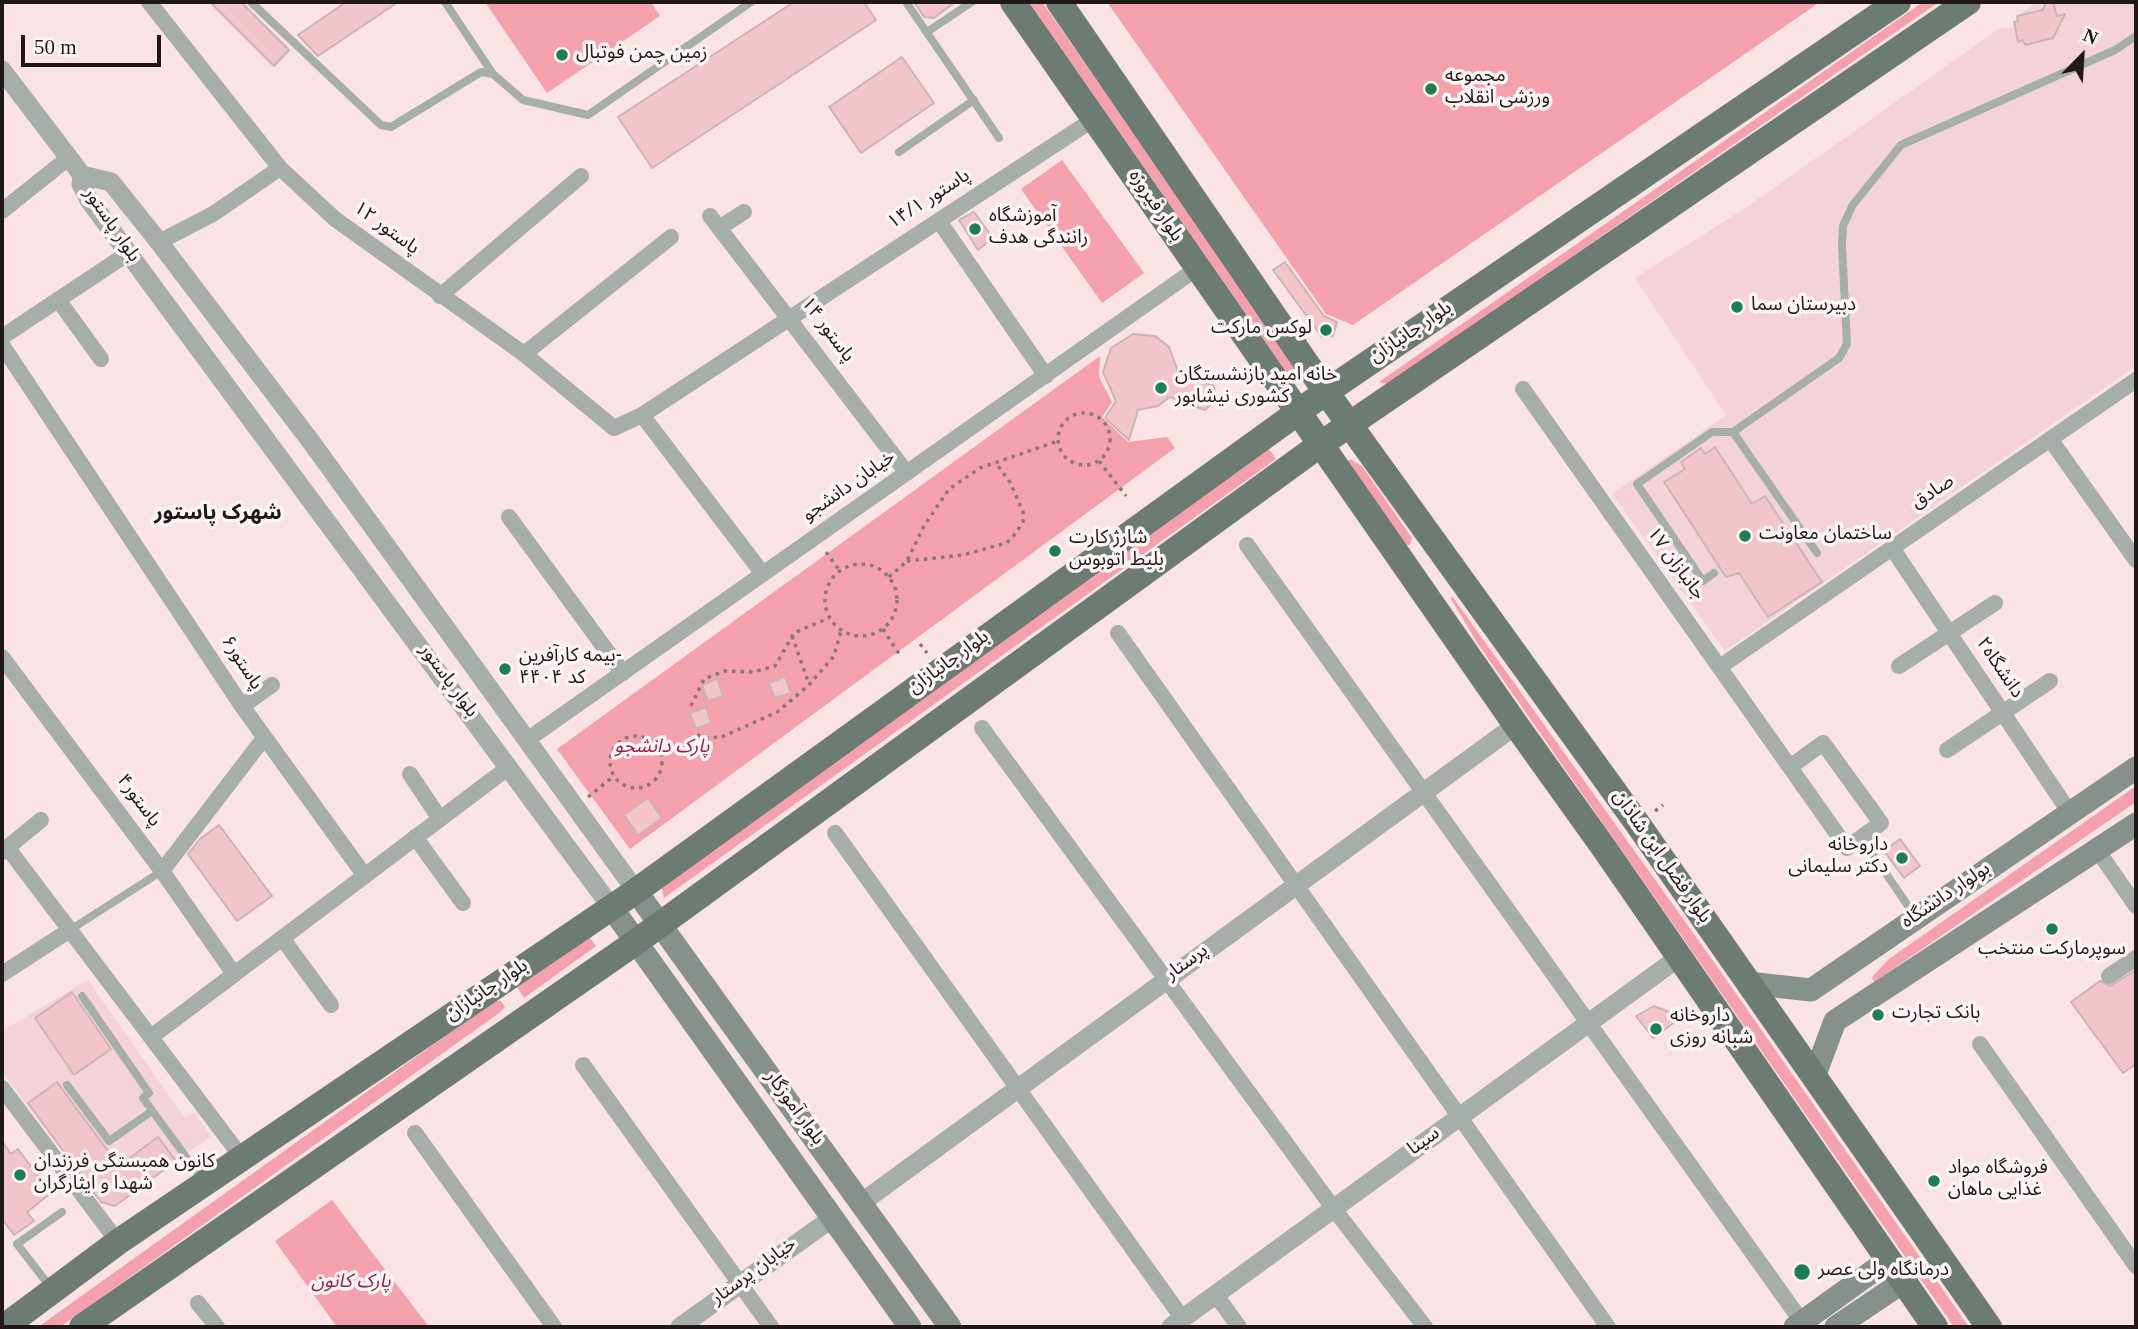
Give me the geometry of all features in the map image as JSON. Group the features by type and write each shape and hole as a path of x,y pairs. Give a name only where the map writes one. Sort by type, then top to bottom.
{"main road":[{"name":"بلوار فیروزه","path":"1013,2 1196,269 1299,411"},
{"name":"بلوار فیروزه","path":"1059,2 1326,392"},
{"name":"بلوار جانبازان","path":"4,1327 118,1242 612,908 1326,392 1898,2"},
{"name":"بلوار جانبازان","path":"82,1327 660,925 1321,444 1968,2"},
{"name":"بلوار فضل ابن شاذان","path":"1326,392 1432,535 1989,1327"},
{"name":"بلوار فضل ابن شاذان","path":"1299,411 1935,1327"},
{"path":"1402,557 1432,535"},
{"name":"بولوار دانشگاه","path":"1748,984 1811,990 2136,768"},
{"path":"1814,1077 1835,1021 2136,824"},
{"name":"بلوار آموزگار","path":"636,891 950,1327"},
{"name":"بلوار آموزگار","path":"612,908 910,1327"},
{"path":"494,988 506,989 516,998 519,1023"},
{"path":"1799,1325 1887,1261"},
{"path":"1821,1309 1835,1327 1903,1282"}],"street":[{"name":"۱۲ پاستور","path":"149,2 280,168 335,219 524,354 614,428 642,415"},
{"path":"2,70 67,159 82,175"},
{"name":"پاستور ۱۴/۱","path":"642,415 1094,120"},
{"path":"2,211 67,159"},
{"path":"159,242 213,214 280,168"},
{"name":"بلوار پاستور","path":"612,908 405,624 286,471 127,254 89,200 81,184 82,175 111,182 159,242 312,443 636,891"},
{"path":"440,296 581,176"},
{"name":"پاستور ۱۴","path":"744,212 714,222 907,473"},
{"path":"939,221 1046,376"},
{"path":"524,354 671,237"},
{"path":"2,337 127,254"},
{"name":"خیابان دانشجو","path":"527,740 1196,269"},
{"path":"59,301 101,359"},
{"name":"پاستور۶","path":"2,345 87,469 242,706 365,876"},
{"name":"صادق","path":"1720,666 2136,380"},
{"name":"جانبازان ۱۷","path":"1523,389 1847,848 1861,837"},
{"path":"642,415 763,574"},
{"path":"2050,439 2136,560"},
{"path":"509,517 623,673"},
{"path":"1247,545 1695,1173 1799,1325"},
{"name":"دانشگاه۲","path":"1892,548 2070,813"},
{"path":"1899,666 1995,603"},
{"path":"405,624 429,607"},
{"path":"1118,634 1608,1327"},
{"name":"پاستور۴","path":"4,663 162,870 234,974"},
{"path":"1947,750 2050,681"},
{"path":"242,706 272,685"},
{"name":"پرستار","path":"861,1203 1516,725"},
{"path":"982,728 1165,981 1425,1327"},
{"path":"162,870 264,737"},
{"path":"1790,767 1824,743 1881,823 1861,837"},
{"path":"151,1037 509,767"},
{"path":"410,774 440,819"},
{"path":"41,820 5,850 70,930 243,1159"},
{"path":"835,834 1101,1203 1177,1323"},
{"path":"415,837 463,904"},
{"path":"2098,851 2136,906"},
{"path":"2,974 70,930"},
{"path":"282,938 331,1005"},
{"name":"سینا","path":"1177,1323 1678,958"},
{"path":"2109,976 2136,958"},
{"path":"1980,1044 2136,1266"},
{"path":"583,1065 771,1327"},
{"path":"2,1088 118,1242"},
{"path":"415,1133 554,1327"},
{"name":"خیابان پرستار","path":"680,1327 831,1219"},
{"path":"1216,1295 1239,1327"},
{"path":"198,1303 217,1327"}],"lane":[{"path":"251,2 381,125 391,127 481,72 493,74"},
{"path":"445,2 493,74 523,100 588,115 751,2"},
{"path":"906,2 999,138"},
{"path":"927,32 972,2"},
{"path":"1714,573 1703,581 1637,484 1712,432 1733,432 1839,358 1847,344 1843,226 1852,206 1892,154 1901,145 2116,50 2136,36"},
{"path":"899,152 974,100"},
{"path":"1733,432 1818,553"},
{"path":"1861,837 1916,918"},
{"path":"70,930 162,870"},
{"path":"82,996 149,1093 143,1098 206,1184"},
{"path":"67,1085 109,1141 152,1111"},
{"path":"53,1291 18,1244 62,1212"}],"path":[{"path":"1082,413 1098,417 1109,430 1111,439 1106,455 1091,465 1074,464 1061,452 1058,441 1061,427 1073,416 1082,413"},
{"path":"889,577 908,561 938,501 960,481 995,462 1058,441"},
{"path":"1099,461 1126,496"},
{"path":"908,561 963,555 1006,543 1013,537 1023,522 1023,512 1010,482 995,462"},
{"path":"826,552 840,571"},
{"path":"856,564 868,564 889,577 898,598 897,610 883,629 862,637 841,631 830,618 824,598 827,586 840,571 856,564"},
{"path":"691,706 697,687 712,674 724,671 753,673 775,666 782,659 792,636 830,618"},
{"path":"883,629 901,657"},
{"path":"697,735 708,738 723,737 777,712 809,685 834,656 841,631"},
{"path":"792,636 809,685"},
{"path":"634,736 650,739 657,745 663,761 662,770 651,784 634,789 625,786 614,776 610,757 618,743 634,736"},
{"path":"583,800 614,776"}],"shaded area":[{"path":"2037,2 2136,2 2136,366 1725,651 1612,494 1726,415 1635,278 1750,205 2000,28 2015,28 2017,16"},
{"path":"88,980 184,1117 195,1113 211,1136 115,1206 100,1202 2,1072 2,1031"}],"green space":[{"name":"زمین چمن فوتبال","path":"485,2 651,2 660,16 547,93"},
{"path":"1029,2 1042,2 1098,82 1296,368 1288,374"},
{"name":"مجموعه ورزشی انقلاب","path":"1107,2 1820,2 1353,325 1326,314"},
{"path":"1923,2 1939,2 1388,384 1379,382"},
{"path":"1062,160 1144,273 1102,303 1021,189"},
{"name":"پارک دانشجو","path":"1100,356 1099,377 1112,402 1102,417 1128,442 1167,437 1175,448 630,849 557,749"},
{"path":"1269,449 1276,459 664,898 661,886"},
{"path":"1350,459 1362,466 1412,538 1410,545 1406,545 1347,462"},
{"path":"1452,596 1716,965 1969,1327 1954,1327 1478,644 1451,599"},
{"path":"2136,786 2136,802 1874,982 1872,977 1889,959"},
{"path":"588,935 596,946 524,998 516,985"},
{"path":"494,1001 501,1001 505,1007 499,1013 60,1327 38,1327"},
{"name":"پارک کانون","path":"332,1200 429,1327 337,1327 275,1241"}],"building":[{"path":"210,2 241,2 289,50 274,66"},
{"path":"346,2 398,2 318,56 298,35"},
{"path":"794,2 864,2 876,20 652,168 618,117"},
{"path":"914,2 955,2 934,18 924,17"},
{"path":"2046,2 2053,2 2057,16 2065,14 2053,38 2025,45 2023,40 2018,42 2014,22 2018,21 2017,16 2043,10"},
{"path":"902,57 934,103 861,153 829,107"},
{"name":"آموزشگاه رانندگی هدف","path":"974,212 993,238 978,250 959,220"},
{"path":"1285,262 1324,316 1337,322 1333,336 1322,337 1273,270"},
{"name":"خانه امید بازنشستگان کشوری نیشابور","path":"1133,334 1155,336 1169,347 1178,371 1214,386 1216,399 1205,410 1170,397 1158,406 1138,410 1129,440 1105,418 1116,401 1103,372 1111,348"},
{"name":"ساختمان معاونت","path":"1715,447 1752,504 1765,496 1822,582 1768,617 1739,573 1726,577 1664,482 1685,469 1681,462 1701,448 1705,454"},
{"path":"785,677 791,693 775,698 769,683"},
{"path":"717,679 723,696 708,701 702,685"},
{"path":"706,707 711,723 696,729 690,713"},
{"path":"648,798 662,818 638,835 624,815"},
{"path":"219,825 272,896 237,921 188,854 200,839"},
{"name":"داروخانه دکتر سلیمانی","path":"1900,839 1920,866 1904,878 1884,851"},
{"path":"2136,970 2136,1064 2123,1073 2071,1002 2100,981 2110,986"},
{"path":"72,992 111,1049 74,1075 35,1018"},
{"name":"داروخانه شبانه روزی","path":"1654,1006 1682,1017 1653,1038 1636,1016"},
{"path":"57,1082 119,1166 158,1137 176,1161 115,1206 101,1202 28,1103"},
{"name":"کانون همبستگی فرزندان شهدا و ایثارگران","path":"2,1141 11,1154 18,1149 51,1193 27,1212 34,1221 14,1235 2,1219"}],"place":[{"name":"زمین چمن فوتبال","path":"562,55"},
{"name":"مجموعه ورزشی انقلاب","path":"1431,89"},
{"name":"آموزشگاه رانندگی هدف","path":"975,229"},
{"name":"دبیرستان سما","path":"1737,307"},
{"name":"لوکس مارکت","path":"1326,330"},
{"name":"خانه امید بازنشستگان کشوری نیشابور","path":"1161,388"},
{"name":"ساختمان معاونت","path":"1745,536"},
{"name":"شارژ کارت بلیط اتوبوس","path":"1055,551"},
{"name":"بیمه کارآفرین- کد ۴۴۰۴","path":"505,669"},
{"name":"داروخانه دکتر سلیمانی","path":"1902,858"},
{"name":"سوپرمارکت منتخب","path":"2052,929"},
{"name":"بانک تجارت","path":"1878,1015"},
{"name":"داروخانه شبانه روزی","path":"1656,1029"},
{"name":"کانون همبستگی فرزندان شهدا و ایثارگران","path":"20,1175"},
{"name":"فروشگاه مواد غذایی ماهان","path":"1934,1181"},
{"name":"درمانگاه ولی عصر","path":"1802,1272"}],"district":[{"name":"شهرک پاستور","path":"218,516"}]}
